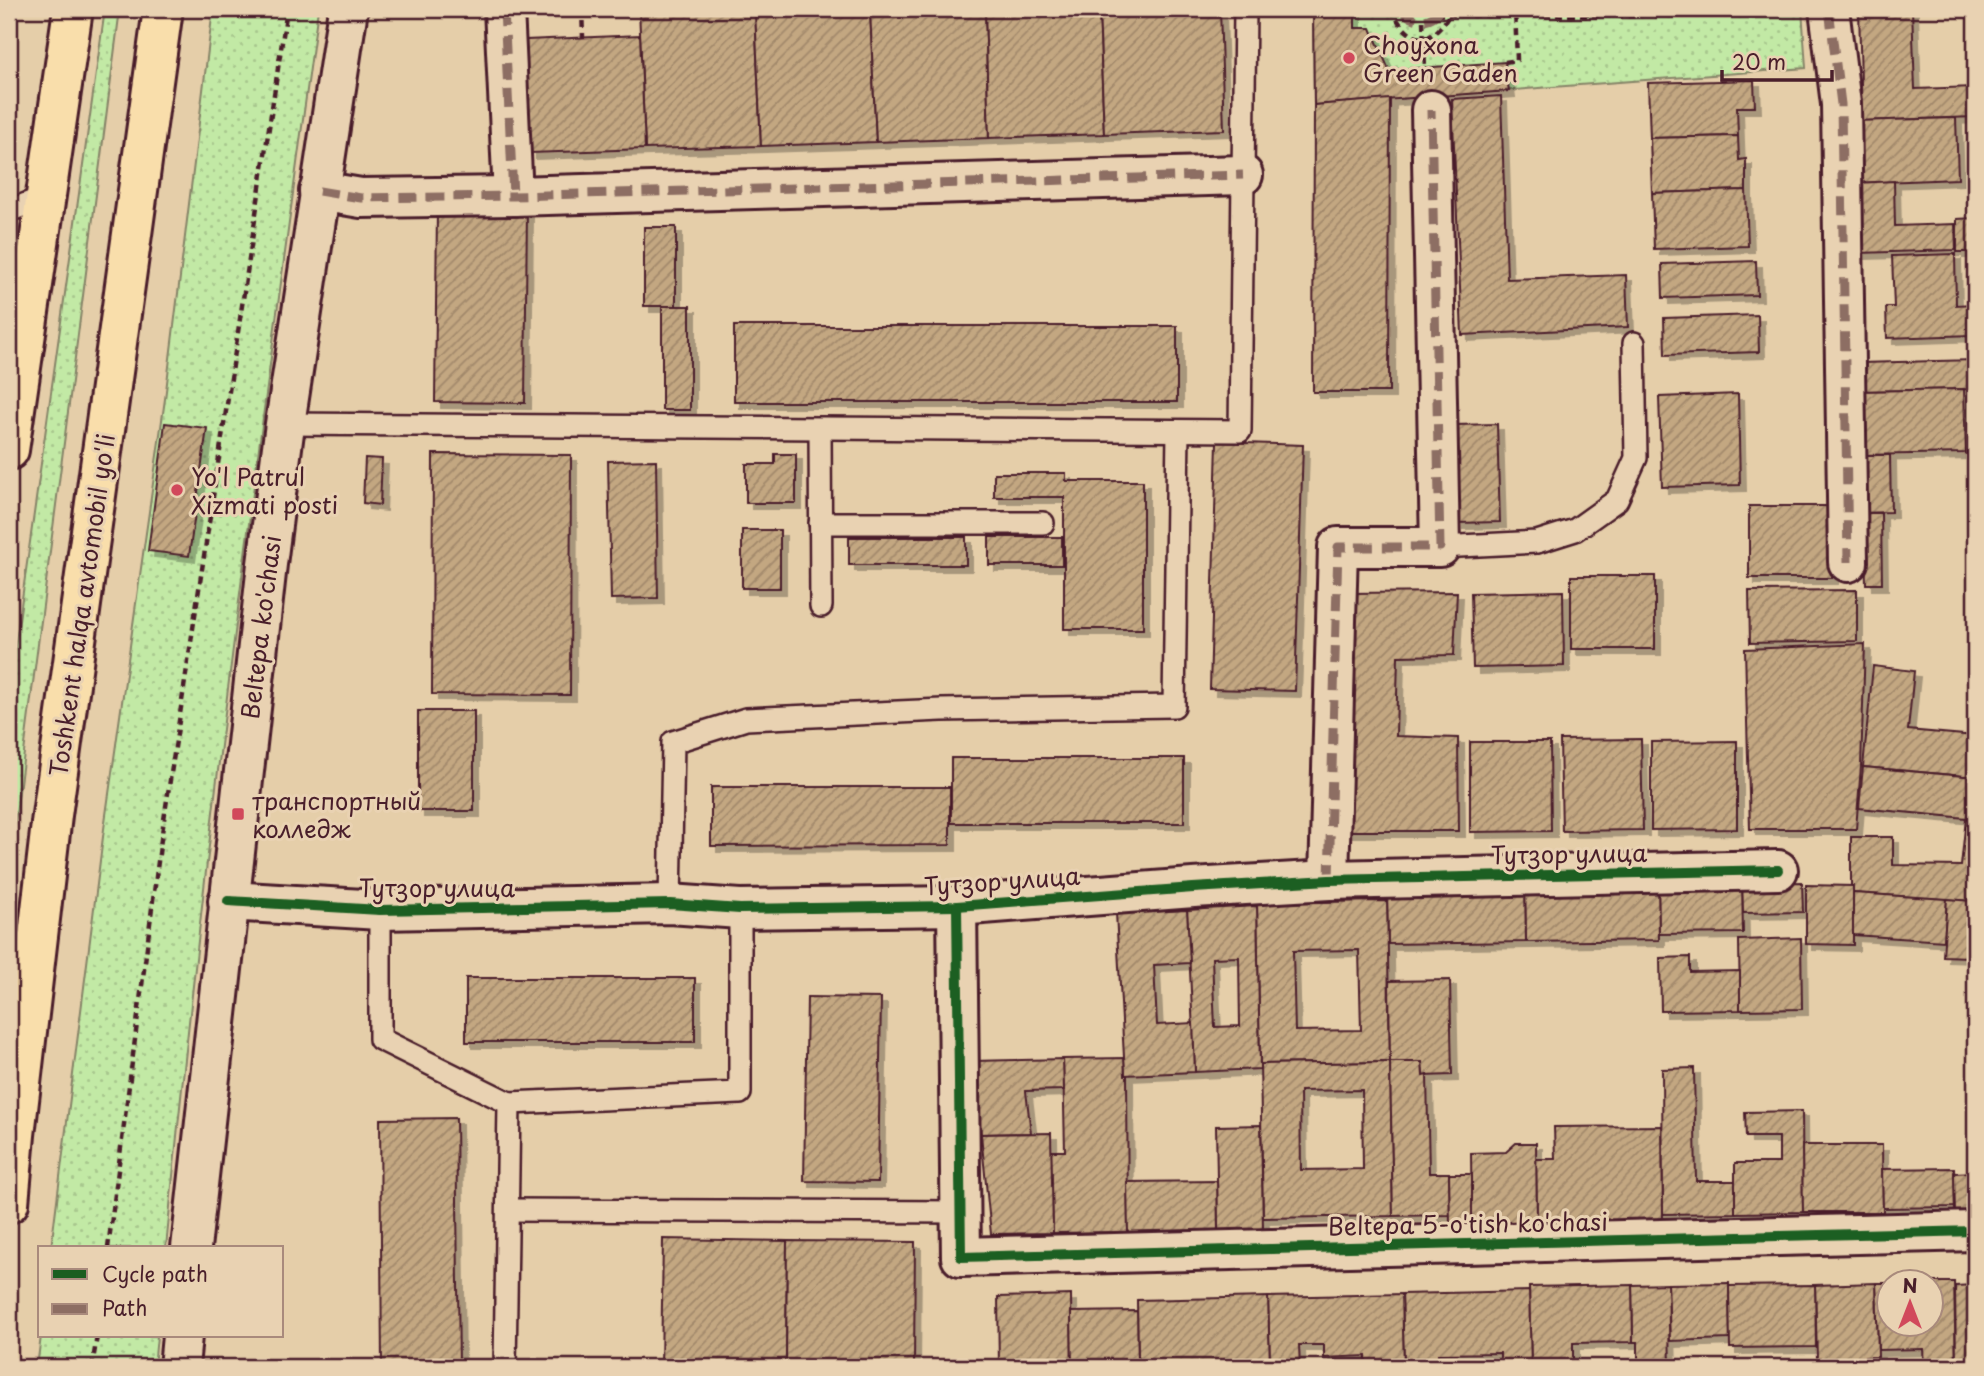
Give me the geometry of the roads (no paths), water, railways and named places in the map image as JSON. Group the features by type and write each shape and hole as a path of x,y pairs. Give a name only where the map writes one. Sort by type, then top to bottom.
{"highway":[{"path":"9,450 73,9"},
{"name":"Toshkent halqa avtomobil yo'li","path":"9,1203 52,815 163,9"}],"street":[{"name":"Beltepa ko'chasi","path":"191,1246 267,564 319,191 348,9"},
{"path":"504,9 513,196"},
{"path":"1829,9 1841,104 1848,562"},
{"path":"1329,880 1338,547 1440,547 1430,110"},
{"path":"319,191 361,198 513,196 1243,175"},
{"name":"Тутзор улица","path":"228,901 380,910 670,904 740,909 957,906 1329,880 1778,870"},
{"path":"957,906 961,1212"},
{"name":"Beltepa 5-o'tish ko'chasi","path":"961,1212 961,1256 1975,1231"},
{"path":"178,1367 182,1338"}],"lane":[{"path":"285,424 1240,431 1245,9"},
{"path":"9,211 46,196"},
{"path":"1440,547 1537,542 1575,530 1617,500 1636,458 1634,343"},
{"path":"820,429 821,606"},
{"path":"670,904 673,742 746,719 942,710 1174,706 1178,431"},
{"path":"820,523 1043,523"},
{"path":"380,910 380,1039 509,1103 740,1094 740,909"},
{"path":"505,1367 509,1103"},
{"path":"508,1210 961,1212"}],"place":[{"name":"Choyxona Green Gaden","path":"1349,58"},
{"name":"Yo'l Patrul Xizmati posti","path":"177,490"},
{"name":"транспортный колледж","path":"238,814"}]}
